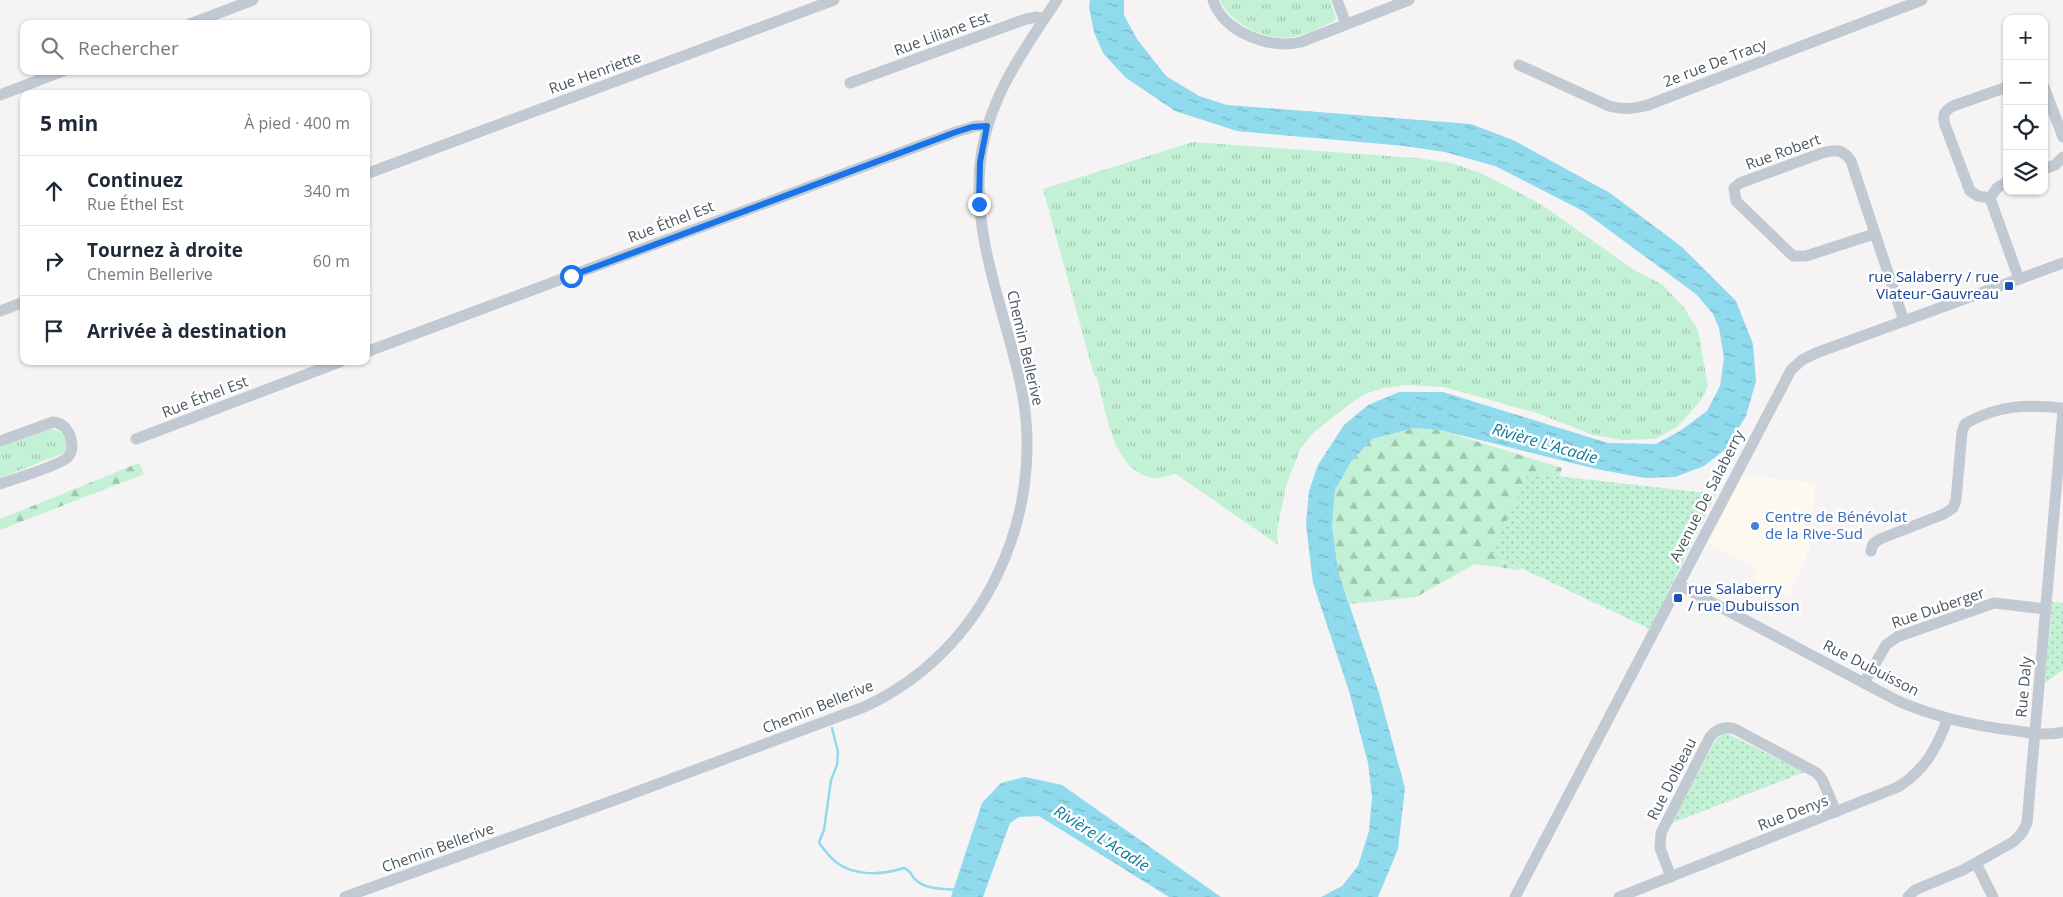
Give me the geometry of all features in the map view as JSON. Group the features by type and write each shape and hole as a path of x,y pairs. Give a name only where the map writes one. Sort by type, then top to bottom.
{"street":[{"path":"200,20 253,0"},
{"name":"Rue Henriette","path":"370,173 834,0"},
{"name":"Chemin Bellerive","path":"345,897 632,794 864,707 895,691 914,678 938,657 959,634 986,598 1007,555 1021,512 1027,465 1027,432 1022,390 981,227 980,171 987,126 993,107 1006,80 1057,0"},
{"path":"1214,0 1220,14 1228,23 1244,33 1272,42 1297,43 1409,0"},
{"path":"1337,0 1346,24"},
{"name":"2e rue De Tracy","path":"1519,65 1609,106 1620,109 1635,108 1648,105 1922,0"},
{"name":"Rue Liliane Est","path":"850,83 1026,18 1037,17 1044,19"},
{"path":"0,95 52,75"},
{"path":"1990,198 1978,196 1970,191 1943,115 1946,110 1953,106 2003,88"},
{"path":"2048,98 2063,137"},
{"name":"Rue Éthel Est","path":"370,351 956,132 972,127 987,126"},
{"name":"Rue Robert","path":"1874,234 1806,256 1793,256 1736,201 1734,188 1742,182 1822,153 1838,150 1844,152 1851,161 1904,321"},
{"path":"2048,168 2055,165 2063,157"},
{"path":"1990,198 1997,188 2003,184"},
{"path":"1990,198 2019,279"},
{"name":"Avenue De Salaberry","path":"1516,897 1791,370 1802,360 1816,353 2063,263"},
{"path":"0,311 20,304"},
{"name":"Rue Éthel Est","path":"136,439 331,365"},
{"path":"1871,551 1873,544 1880,538 1944,514 1953,508 1956,500 1962,432 1965,424 2013,406 2028,405 2063,409"},
{"name":"Rue Daly","path":"1908,897 1915,890 1976,863 2013,842 2024,831 2028,818 2063,409"},
{"path":"0,441 53,422 60,423 66,428 73,444 69,456 63,461 0,484"},
{"name":"Rue Dubuisson","path":"1679,585 1909,706 1947,720 1979,727 2035,733 2063,732"},
{"name":"Rue Duberger","path":"1864,683 1886,645 1897,637 1994,603 2046,608"},
{"name":"Rue Denys","path":"1619,897 1888,792 1914,776 1934,751 1947,720"},
{"name":"Rue Dolbeau","path":"1671,877 1660,848 1661,833 1710,738 1720,729 1729,728 1735,730 1817,773 1822,779 1836,812"},
{"path":"1976,863 1993,897"}],"shaded area":[{"path":"1743,475 1816,483 1809,550 1789,596 1752,578 1757,568 1708,543"}],"green space":[{"path":"1220,0 1330,0 1336,18 1333,22 1308,33 1283,38 1261,34 1241,24 1225,9"},
{"path":"1193,142 1416,158 1452,163 1483,174 1542,205 1634,270 1663,285 1684,308 1698,330 1708,386 1700,402 1678,426 1655,439 1623,440 1593,435 1537,413 1444,387 1406,385 1367,393 1314,432 1300,449 1286,486 1277,531 1278,545 1176,474 1153,478 1139,473 1128,464 1120,452 1108,422 1097,377 1094,375 1043,189"},
{"path":"1414,428 1440,430 1562,468 1545,521 1527,560 1520,570 1475,564 1416,597 1350,604 1336,567 1332,526 1335,490 1351,462 1372,439"},
{"path":"50,429 59,431 64,437 66,449 64,453 0,478 0,447"},
{"path":"139,463 144,474 0,530 0,519"},
{"path":"1529,473 1716,494 1650,629 1491,554"},
{"path":"2052,602 2063,603 2063,670 2045,683"},
{"path":"1726,733 1805,772 1672,823 1715,741 1722,734"}],"water":[{"name":"Rivière L'Acadie","path":"1090,0 1124,0 1124,15 1137,39 1166,76 1199,96 1227,105 1471,124 1513,140 1610,193 1682,247 1736,301 1753,344 1756,381 1746,416 1726,449 1704,466 1675,477 1645,478 1596,469 1440,430 1414,428 1372,439 1351,462 1335,490 1332,526 1338,571 1379,693 1405,788 1398,849 1378,897 1321,897 1342,886 1358,866 1369,831 1372,797 1368,763 1349,691 1313,583 1306,524 1309,491 1318,465 1344,425 1368,405 1399,392 1443,392 1608,443 1656,444 1680,431 1707,411 1720,386 1724,358 1719,328 1713,314 1696,294 1583,211 1495,166 1445,152 1404,146 1237,131 1175,111 1125,77 1103,53 1094,32 1089,8"},
{"name":"Rivière L'Acadie","path":"1025,777 1062,785 1221,897 1169,897 1039,816 1019,817 1010,823 983,897 951,897 982,803 1001,783"}],"waterway":[{"path":"832,728 838,752 837,765 831,780 824,830 819,842 822,847 835,862 853,871 874,873 904,868 921,884 956,890"}],"place":[{"name":"rue Salaberry / rue Viateur-Gauvreau","path":"2009,286"},
{"name":"Centre de Bénévolat de la Rive-Sud","path":"1755,526"},
{"name":"rue Salaberry / rue Dubuisson","path":"1678,598"}],"route":[{"path":"571,276 956,132 972,127 987,126 980,162 979,204"}]}
